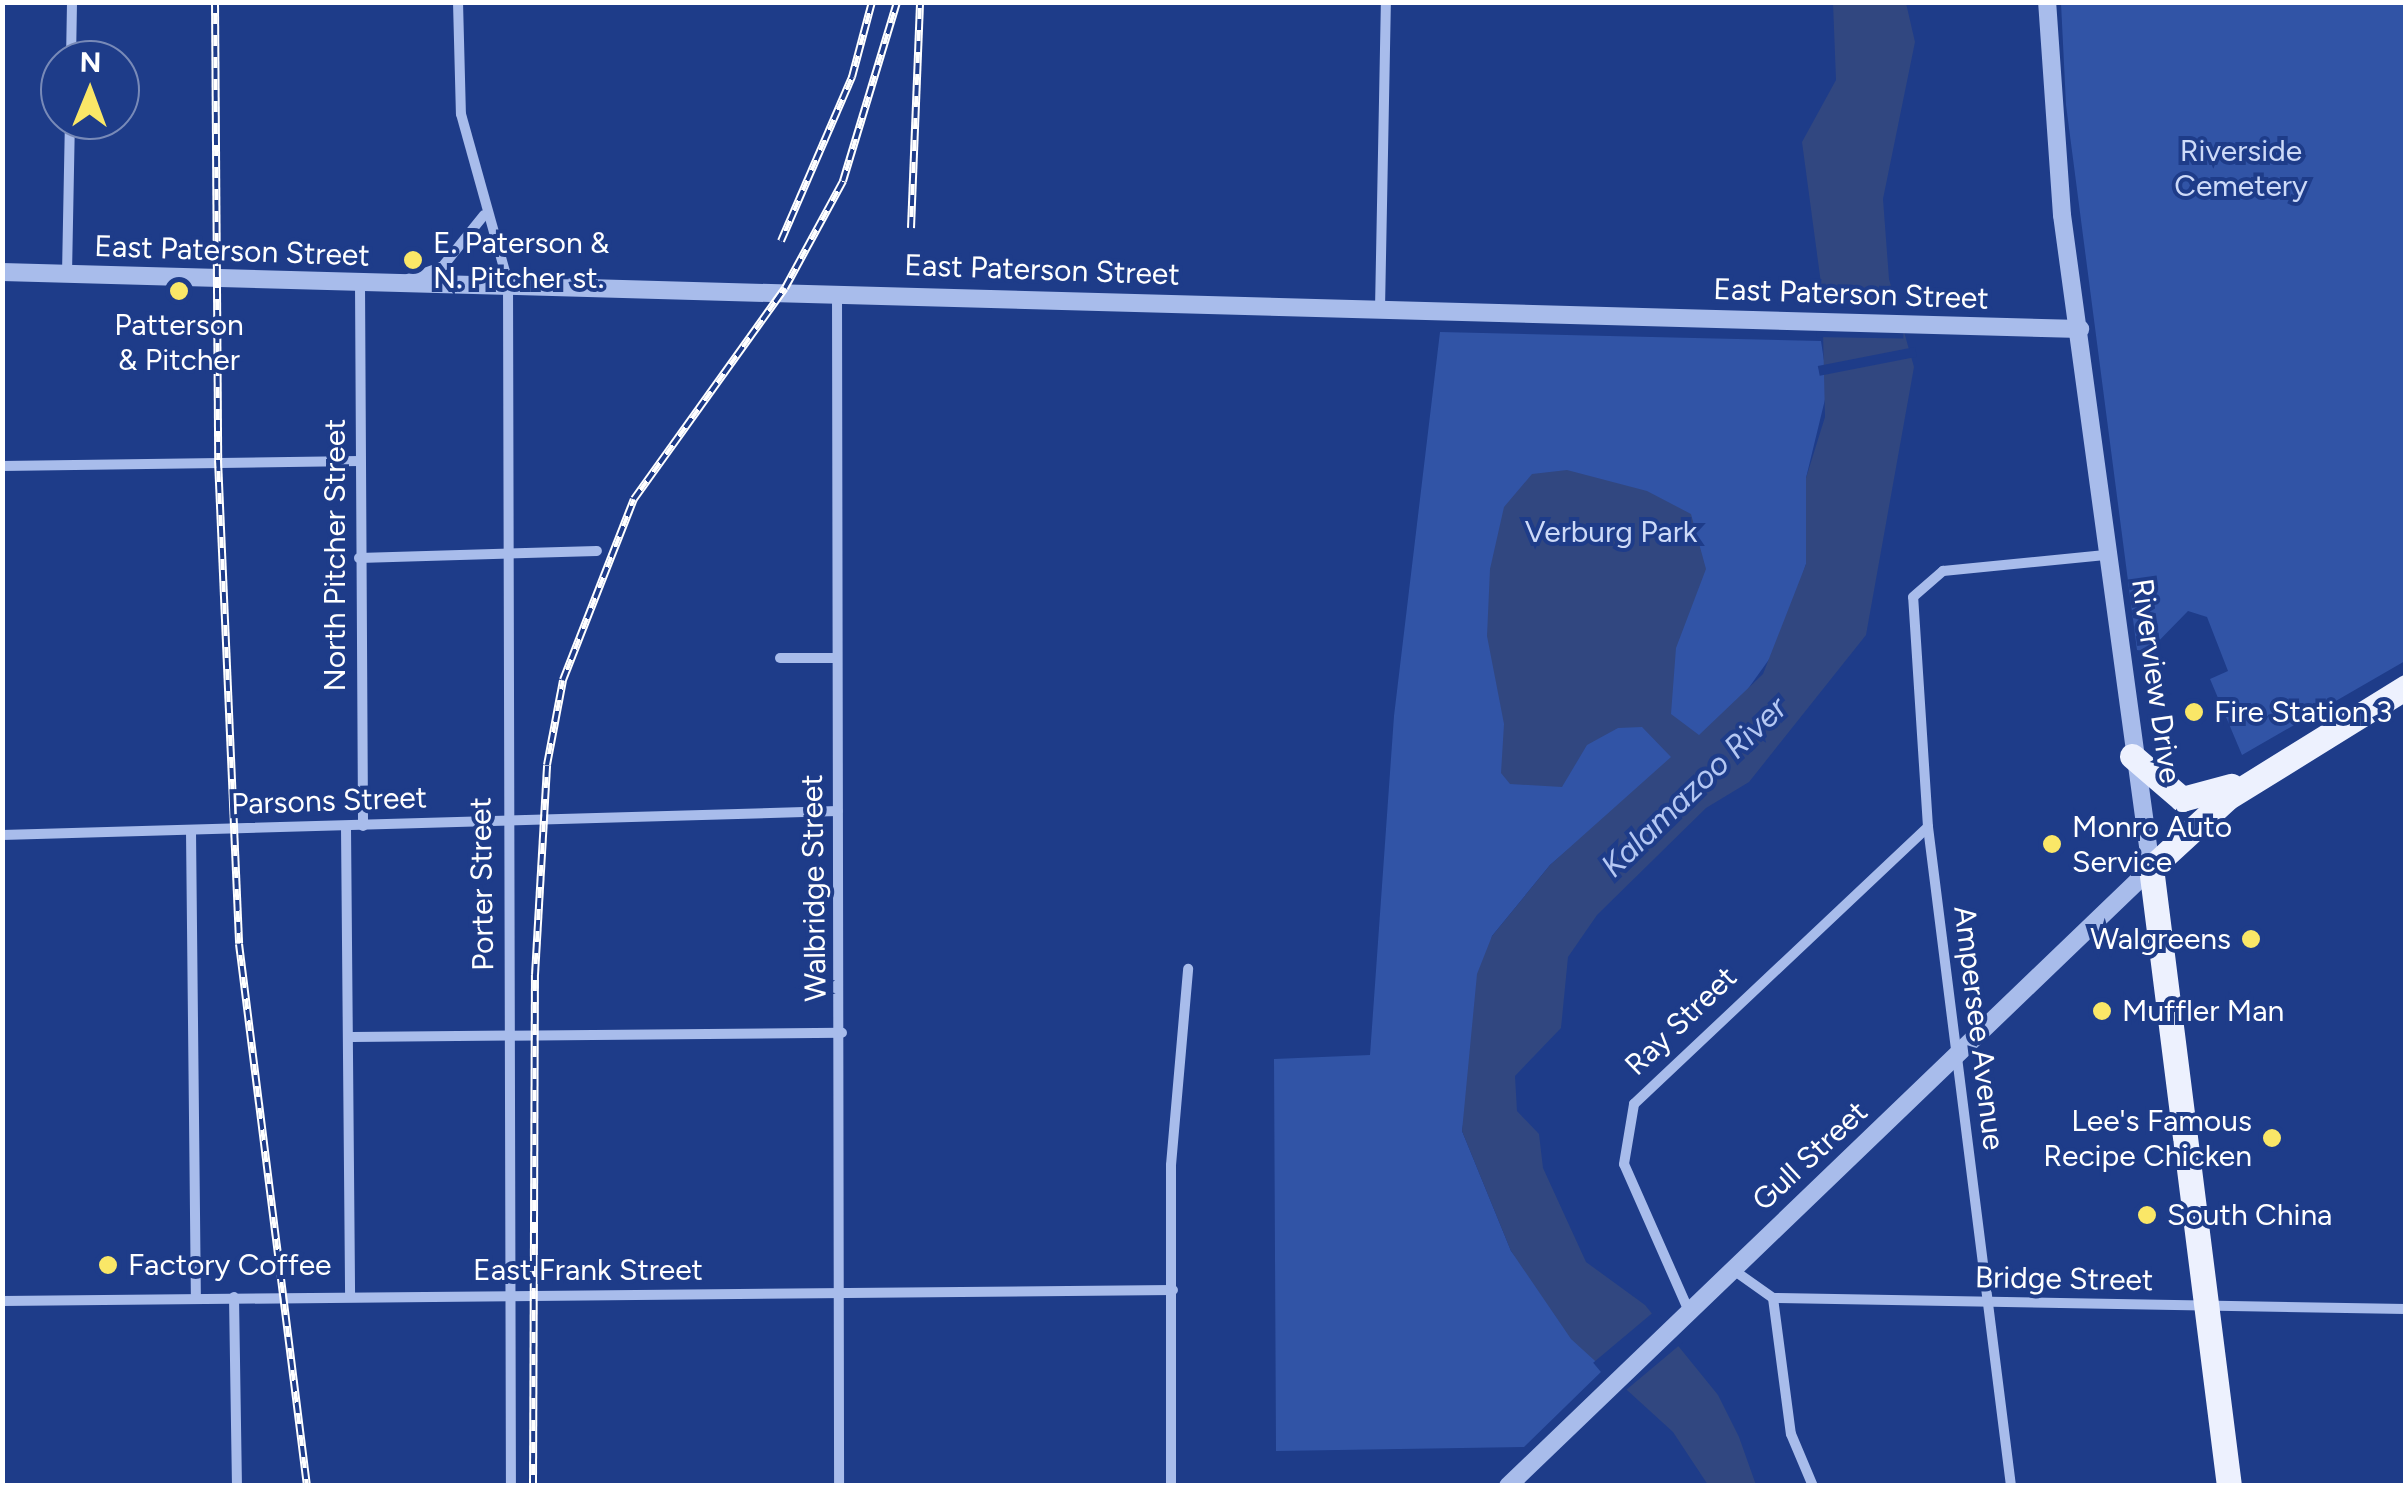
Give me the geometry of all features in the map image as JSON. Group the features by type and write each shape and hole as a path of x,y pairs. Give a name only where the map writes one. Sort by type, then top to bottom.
{"main road":[{"path":"2151,868 2264,774 2406,687"},
{"path":"2132,756 2182,798 2264,774"},
{"name":"Riverview Drive","path":"2151,868 2229,1486"}],"street":[{"path":"71,40 72,2"},
{"path":"458,2 460,114 484,214 508,282"},
{"path":"1380,310 1386,2"},
{"name":"Riverview Drive","path":"2047,2 2106,555 2151,868"},
{"path":"67,274 70,140"},
{"path":"397,283 443,266 484,214"},
{"name":"East Paterson Street","path":"2,272 360,283 508,282 837,290 2080,329"},
{"name":"Porter Street","path":"508,282 505,555 510,1486"},
{"name":"North Pitcher Street","path":"360,283 362,826"},
{"name":"Walbridge Street","path":"837,290 842,1033 840,1486"},
{"path":"2,466 360,462"},
{"path":"359,558 597,551"},
{"name":"Ampersee Avenue","path":"2011,1486 1928,826 1912,611 1925,579 2106,555"},
{"path":"780,658 837,658"},
{"name":"Parsons Street","path":"2,835 838,811"},
{"name":"Ray Street","path":"1685,1312 1624,1164 1629,1114 1664,1067 1928,826"},
{"path":"346,827 352,1036 350,1296"},
{"path":"191,831 196,1298"},
{"name":"Gull Street","path":"1515,1483 1685,1312 2151,868"},
{"path":"1171,1486 1172,1166 1188,970"},
{"path":"352,1036 842,1033"},
{"path":"1731,1268 1773,1298 1794,1445 1812,1486"},
{"name":"East Frank Street","path":"2,1302 1173,1290"},
{"path":"234,1297 236,1486"},
{"name":"Bridge Street","path":"1773,1298 2406,1309"}],"green space":[{"name":"Riverside Cemetery","path":"2061,3 2405,3 2405,661 2242,755 2210,679 2228,671 2207,617 2188,611 2148,652 2137,650 2066,105"},
{"name":"Verburg Park","path":"1440,332 1821,341 1828,387 1806,478 1806,564 1780,644 1735,707 1550,865 1492,936 1462,1131 1511,1251 1605,1368 1524,1447 1276,1451 1274,1059 1370,1055 1394,716"}],"water":[{"name":"Kalamazoo River","path":"1833,3 1906,3 1915,42 1883,199 1889,279 1914,367 1866,635 1749,782 1706,808 1597,915 1568,957 1561,1028 1515,1076 1517,1111 1539,1134 1543,1168 1586,1262 1645,1305 1718,1395 1739,1437 1756,1485 1708,1485 1673,1432 1571,1339 1511,1251 1462,1131 1477,974 1492,936 1550,865 1671,757 1642,727 1618,728 1587,745 1562,787 1510,784 1501,773 1504,724 1487,636 1490,569 1504,507 1532,474 1567,470 1647,491 1691,514 1706,569 1676,648 1671,714 1699,735 1763,674 1806,564 1806,478 1825,417 1822,291 1802,142 1836,80"}],"pier":[{"path":"1817,300 1904,302 1903,339 1816,337"},
{"path":"1915,347 1917,357 1820,376 1818,366"},
{"path":"1656,1310 1683,1342 1620,1395 1593,1363"}],"railway":[{"path":"215,2 218,460 239,944 307,1486"},
{"path":"781,241 852,77 872,2"},
{"path":"533,1486 535,975 547,765 563,680 634,499 785,288 843,181 897,2"},
{"path":"911,228 920,2"}],"place":[{"name":"E. Paterson & N. Pitcher st.","path":"413,260"},
{"name":"Patterson & Pitcher","path":"179,291"},
{"name":"Fire Station 3","path":"2194,712"},
{"name":"Monro Auto Service","path":"2052,844"},
{"name":"Walgreens","path":"2251,939"},
{"name":"Muffler Man","path":"2102,1011"},
{"name":"Lee's Famous Recipe Chicken","path":"2272,1138"},
{"name":"South China","path":"2147,1215"},
{"name":"Factory Coffee","path":"108,1265"}]}
